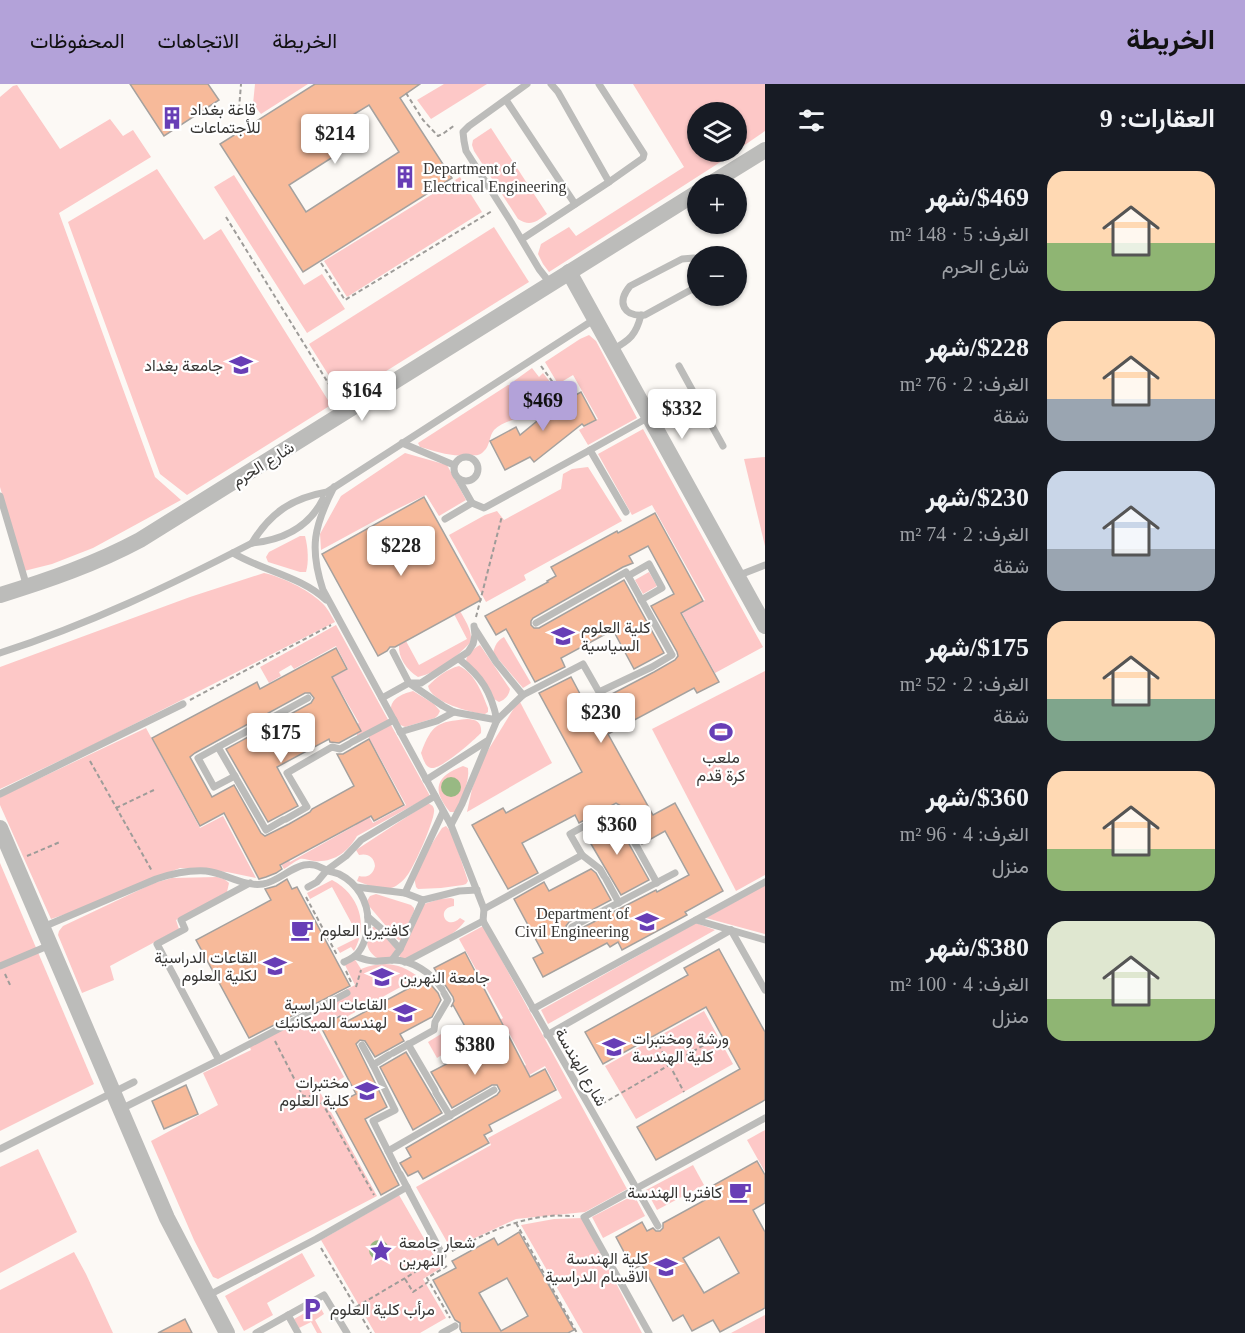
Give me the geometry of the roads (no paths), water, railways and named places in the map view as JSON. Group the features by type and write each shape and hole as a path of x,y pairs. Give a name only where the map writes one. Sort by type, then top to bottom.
{"street":[{"path":"726,174 765,150"},
{"name":"شارع الحرم","path":"0,595 73,572 140,540 687,199"},
{"path":"569,272 765,626"},
{"path":"0,828 167,1218 227,1333"}],"lane":[{"path":"527,84 463,132 464,141 466,151 539,269 551,284"},
{"path":"551,84 558,92 609,182"},
{"path":"522,239 643,158 644,154 599,84"},
{"path":"506,100 575,204"},
{"path":"687,259 630,286 623,294 622,303 627,312 636,316 645,315 687,292"},
{"path":"612,350 632,337 639,326 641,315"},
{"path":"252,543 277,512 301,498 327,492 596,319"},
{"path":"680,366 723,446"},
{"path":"454,465 455,475 472,503 484,508 590,450 699,402"},
{"path":"402,443 454,465"},
{"path":"590,450 626,512"},
{"path":"454,465 464,458 472,459 477,466 477,474 471,480 459,480"},
{"path":"335,486 319,520 315,537 317,573 323,590 451,825 484,909 483,921 405,962"},
{"path":"0,653 84,622 159,589 252,543 276,539 297,529 320,506 327,492"},
{"path":"0,496 27,587"},
{"path":"445,519 472,503"},
{"path":"233,553 301,583 318,593 332,606"},
{"path":"628,576 649,564 662,588 641,600"},
{"path":"737,576 765,565"},
{"path":"451,825 497,720 523,694 583,664 599,692 652,668 672,655 626,572 536,623"},
{"path":"382,698 409,683 420,683 468,652 473,644 474,626 496,662 523,694"},
{"path":"393,652 409,683 454,712 497,720"},
{"path":"459,659 481,679 489,692 497,720"},
{"path":"235,776 213,787 198,758 308,698"},
{"path":"0,794 183,704"},
{"path":"400,732 437,722 454,712"},
{"path":"218,747 266,830 307,807 287,773 332,747 340,749 394,720"},
{"path":"426,780 487,741"},
{"path":"305,888 321,878 361,840 435,796"},
{"path":"619,903 600,870 582,855 570,834 616,809 657,883"},
{"path":"405,893 443,812"},
{"path":"484,909 582,855"},
{"path":"43,927 171,874 206,871 230,879 264,884 308,864 321,866 343,876 356,887 365,902 368,917 363,943 355,956 341,961"},
{"path":"572,927 675,873"},
{"path":"533,1009 765,882"},
{"path":"219,1060 158,944 185,929 181,920 250,883"},
{"path":"356,887 405,893 423,900 459,891 477,890"},
{"path":"392,960 423,900"},
{"path":"368,917 400,948"},
{"path":"696,920 765,940"},
{"name":"شارع الهندسة","path":"483,921 658,1226"},
{"path":"731,930 765,990"},
{"path":"547,1035 731,930"},
{"path":"0,966 51,945"},
{"path":"355,956 369,961 405,962 427,972 448,1000 435,1022 434,1030 373,1065"},
{"path":"121,1109 271,1033 349,989"},
{"path":"408,1044 450,1116"},
{"path":"362,1045 395,1110 373,1121 443,1256"},
{"path":"0,1149 134,1082"},
{"path":"388,1151 494,1090"},
{"path":"649,1333 584,1216 765,1118"},
{"path":"208,1296 316,1239 407,1187"},
{"path":"256,1333 324,1295 347,1333"},
{"path":"288,1315 298,1333"},
{"path":"442,1333 455,1326"}],"place":[{"name":"قاعة بغداد للأجتماعات","path":"172,118"},
{"name":"Department of Electrical Engineering","path":"405,177"},
{"name":"جامعة بغداد","path":"241,365"},
{"name":"كلية العلوم السياسية","path":"563,636"},
{"name":"ملعب كرة قدم","path":"721,732"},
{"name":"Department of Civil Engineering","path":"647,922"},
{"name":"كافتيريا العلوم","path":"302,930"},
{"name":"القاعات الدراسية لكلية العلوم","path":"275,966"},
{"name":"جامعة النهرين","path":"382,977"},
{"name":"القاعات الدراسية لهندسة الميكانيك","path":"405,1013"},
{"name":"ورشة ومختبرات كلية الهندسة","path":"614,1047"},
{"name":"مختبرات كلية العلوم","path":"367,1091"},
{"name":"كافتريا الهندسة","path":"740,1192"},
{"name":"شعار جامعة النهرين","path":"381,1251"},
{"name":"كلية الهندسة الاقسام الدراسية","path":"666,1267"},
{"name":"مرأب كلية العلوم","path":"312,1309"}]}
